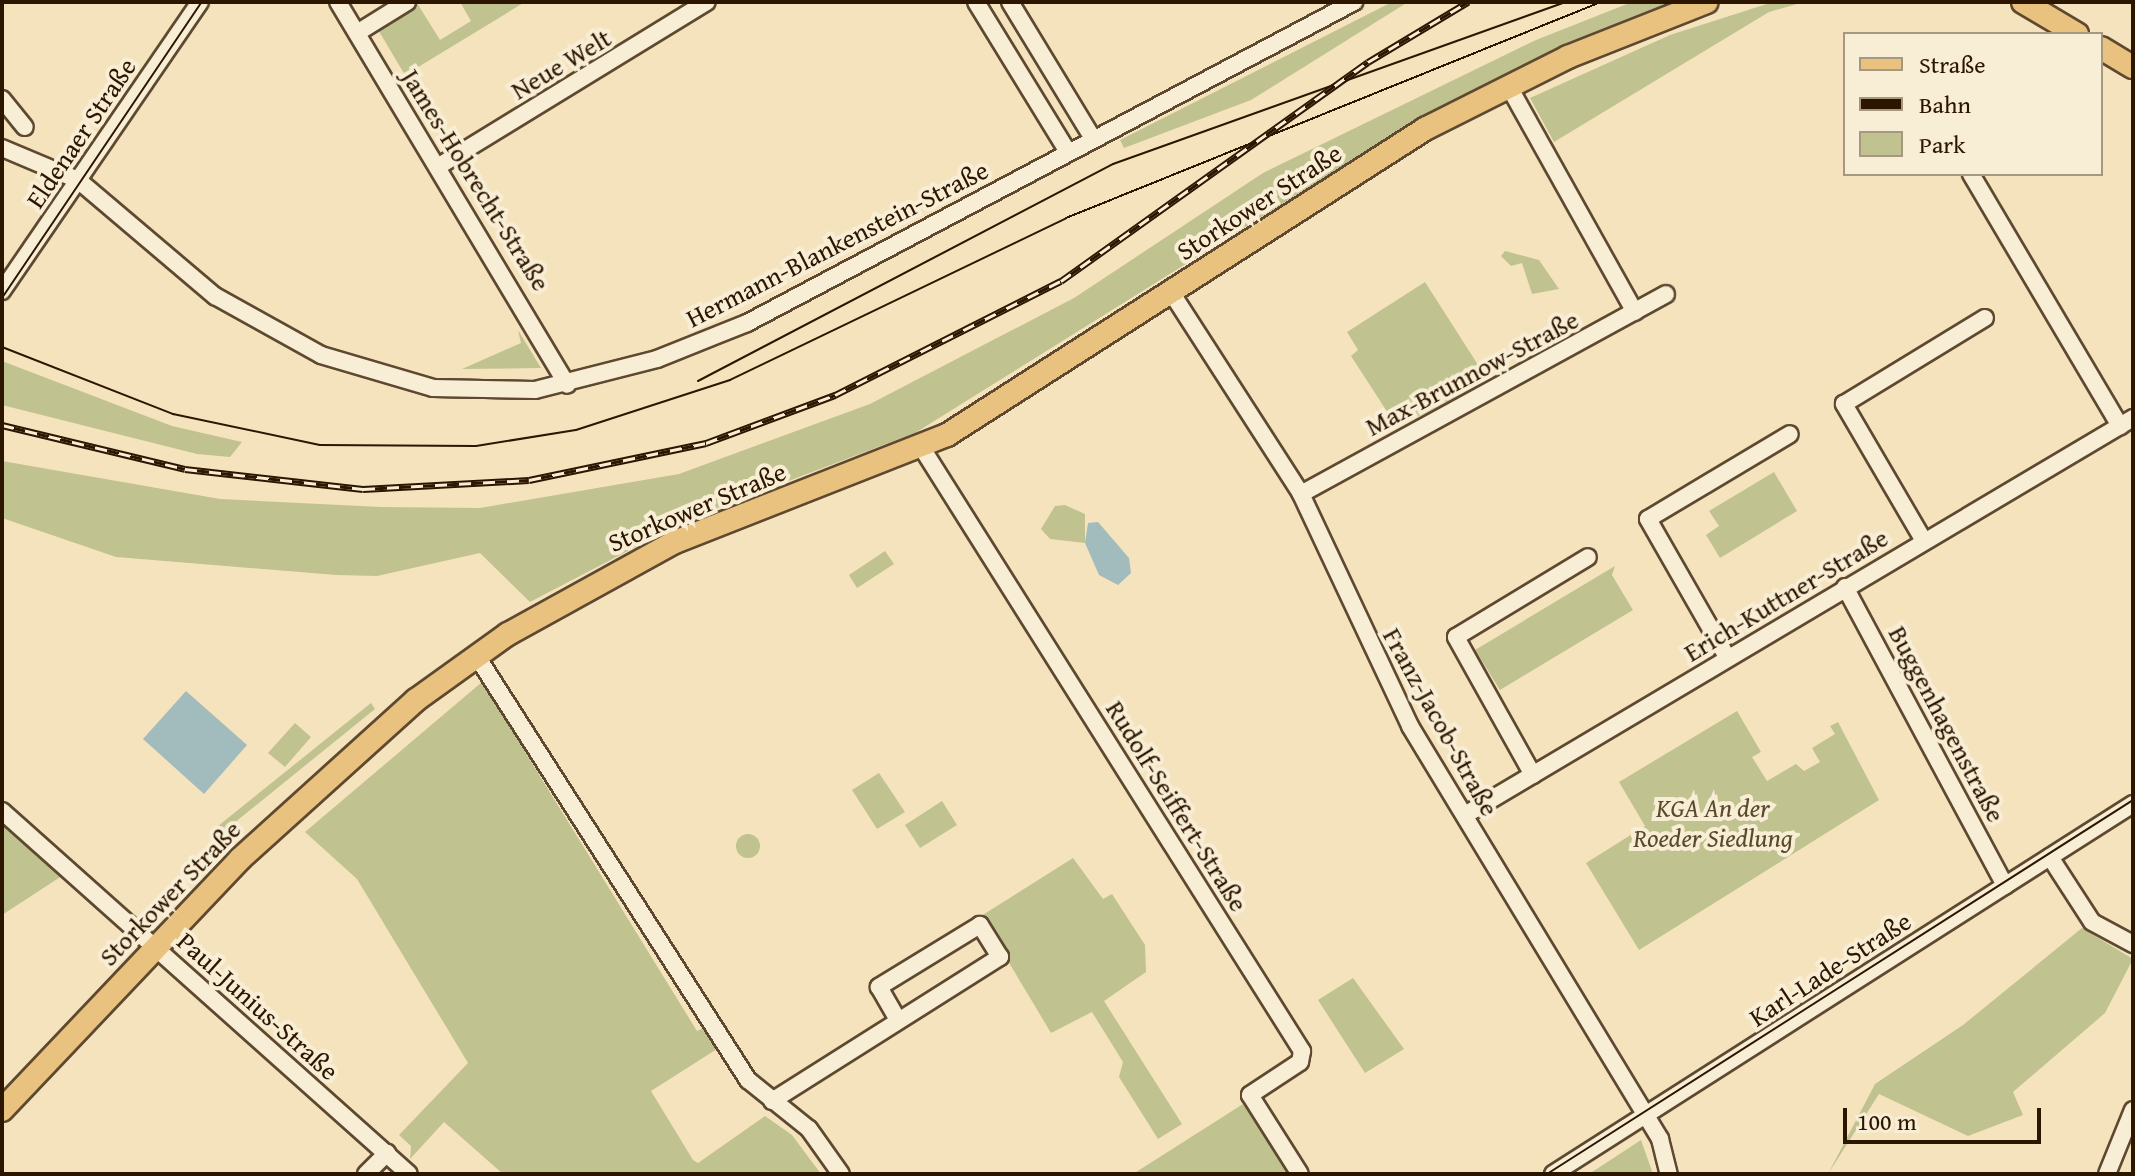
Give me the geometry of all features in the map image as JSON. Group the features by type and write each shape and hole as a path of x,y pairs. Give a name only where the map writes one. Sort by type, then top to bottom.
{"main road":[{"name":"Storkower Straße","path":"2,1110 156,947 356,751 476,655 585,587 675,542 922,448 1379,157 1508,85 1707,2"},
{"path":"2023,2 2069,32"},
{"path":"2103,49 2133,67"}],"street":[{"name":"Eldenaer Straße","path":"2,291 200,2"},
{"name":"James-Hobrecht-Straße","path":"338,2 439,166 567,385"},
{"path":"357,33 407,2"},
{"name":"Neue Welt","path":"439,166 707,2"},
{"path":"976,2 1066,149"},
{"path":"1010,2 1091,135"},
{"name":"Hermann-Blankenstein-Straße","path":"2,148 78,180 215,296 321,355 433,388 484,392 567,385 747,323 1091,135 1354,2"},
{"path":"1508,85 1635,312"},
{"path":"2,99 25,127"},
{"path":"1972,176 2126,422"},
{"name":"Franz-Jacob-Straße","path":"1171,292 1301,494 1379,665 1644,1116 1669,1174"},
{"name":"Max-Brunnow-Straße","path":"1301,494 1666,294"},
{"path":"1924,541 1844,404 1985,318"},
{"name":"Erich-Kuttner-Straße","path":"1465,815 2126,422"},
{"path":"1727,657 1648,519 1790,434"},
{"name":"Rudolf-Seiffert-Straße","path":"922,448 1302,1051 1300,1062 1250,1095 1300,1174"},
{"path":"1533,775 1456,637 1588,557"},
{"name":"Buggenhagenstraße","path":"1845,587 2005,886"},
{"path":"476,655 726,1048 772,1101 809,1129 841,1174"},
{"name":"Karl-Lade-Straße","path":"1553,1174 2133,804"},
{"name":"Paul-Junius-Straße","path":"2,811 409,1174"},
{"path":"2050,857 2092,922 2133,944"},
{"path":"772,1101 1000,957 980,925 879,987 898,1020"},
{"path":"2107,1174 2133,1110"},
{"path":"366,1174 387,1153"}],"green space":[{"path":"460,2 525,2 405,75 377,28 417,3 440,40 471,21"},
{"path":"1392,2 1408,2 1251,100 1124,148 1120,140"},
{"path":"1632,2 1681,2 1582,39 1410,124 915,433 693,517 530,602 480,553 377,576 336,575 116,557 2,518 2,461 220,499 381,507 480,508 679,474 870,404 1074,298 1263,173 1536,40"},
{"path":"1773,2 1804,2 1769,12 1554,142 1530,98 1670,35"},
{"path":"1505,251 1539,260 1559,289 1532,294 1522,263 1511,266 1501,256"},
{"path":"1425,282 1489,382 1397,427 1351,356 1358,350 1347,332"},
{"path":"518,330 541,368 462,369 521,343"},
{"path":"2,361 172,426 242,442 230,457 197,454 2,405"},
{"path":"1774,472 1797,511 1720,558 1706,535 1719,526 1709,511"},
{"path":"1065,505 1085,514 1085,543 1050,539 1041,529 1055,506"},
{"path":"885,551 894,564 857,588 849,575"},
{"path":"1615,566 1612,575 1633,610 1500,690 1475,650"},
{"path":"482,682 697,1031 704,1028 717,1049 651,1091 693,1160 698,1163 765,1116 792,1135 821,1174 503,1174 444,1122 410,1159 411,1146 399,1135 468,1063 357,879 305,832"},
{"path":"371,703 375,709 218,836 213,830"},
{"name":"KGA An der Roeder Siedlung","path":"1737,711 1761,752 1752,757 1767,781 1796,764 1804,771 1820,762 1812,748 1835,734 1830,726 1838,722 1879,800 1639,950 1586,863 1645,826 1619,782"},
{"path":"295,723 311,737 285,767 268,753"},
{"path":"879,773 905,812 877,829 852,790"},
{"path":"942,801 957,825 920,848 905,825"},
{"path":"2,819 65,874 2,915"},
{"path":"748,834 756,838 760,846 756,854 748,858 740,854 736,846 740,838"},
{"path":"1073,858 1103,899 1112,894 1145,945 1146,972 1104,1001 1182,1124 1158,1139 1119,1077 1123,1062 1092,1012 1051,1033 981,916"},
{"path":"2082,928 2133,959 2105,1013 2013,1092 2023,1115 1968,1136 1879,1094 1828,1174 1875,1084 1963,1025"},
{"path":"1353,978 1404,1049 1365,1073 1318,1000"},
{"path":"1243,1104 1292,1174 1133,1174"},
{"path":"1641,1140 1653,1174 1589,1174"}],"water":[{"path":"1098,522 1129,558 1131,573 1118,585 1099,575 1085,543 1088,523"},
{"path":"186,691 247,745 204,794 143,739"}],"tram line":[{"path":"2,298 202,2"},
{"path":"698,381 1113,164 1565,2"},
{"path":"2,347 173,414 320,445 476,446 576,430 730,380 1066,218 1601,2"},
{"path":"1547,1174 2133,800"}],"railway":[{"path":"2,425 185,469 363,489 529,480 706,443 835,395 1061,281 1368,62 1468,2"}]}
